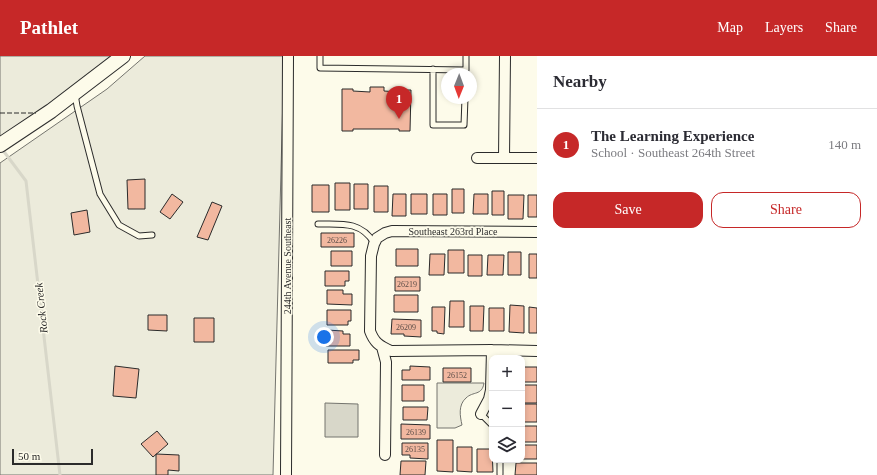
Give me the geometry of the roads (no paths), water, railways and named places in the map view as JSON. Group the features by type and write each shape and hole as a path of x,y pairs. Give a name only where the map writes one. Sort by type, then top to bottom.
{"street":[{"path":"0,146 75,93 123,56"},
{"name":"244th Avenue Southeast","path":"286,475 288,56"},
{"path":"504,158 505,56"},
{"path":"478,158 537,158"},
{"name":"Southeast 263rd Place","path":"374,244 377,238 392,231 537,232"},
{"path":"374,244 371,256 370,331 373,339 382,347 391,351 537,351"},
{"path":"382,347 386,362 385,454"},
{"path":"482,414 489,399 491,390 492,350"}],"lane":[{"path":"320,56 320,68 441,70"},
{"path":"466,56 466,68"},
{"path":"433,70 433,125 464,126 465,104"},
{"path":"75,93 100,194 119,225 139,236 152,235"},
{"path":"318,224 352,225 361,229 370,237 374,244"},
{"path":"482,414 489,422"},
{"path":"500,463 500,474"}],"waterway":[{"name":"Rock Creek","path":"2,149 26,181 60,475"}],"place":[{"name":"The Learning Experience","path":"399,119"}]}
